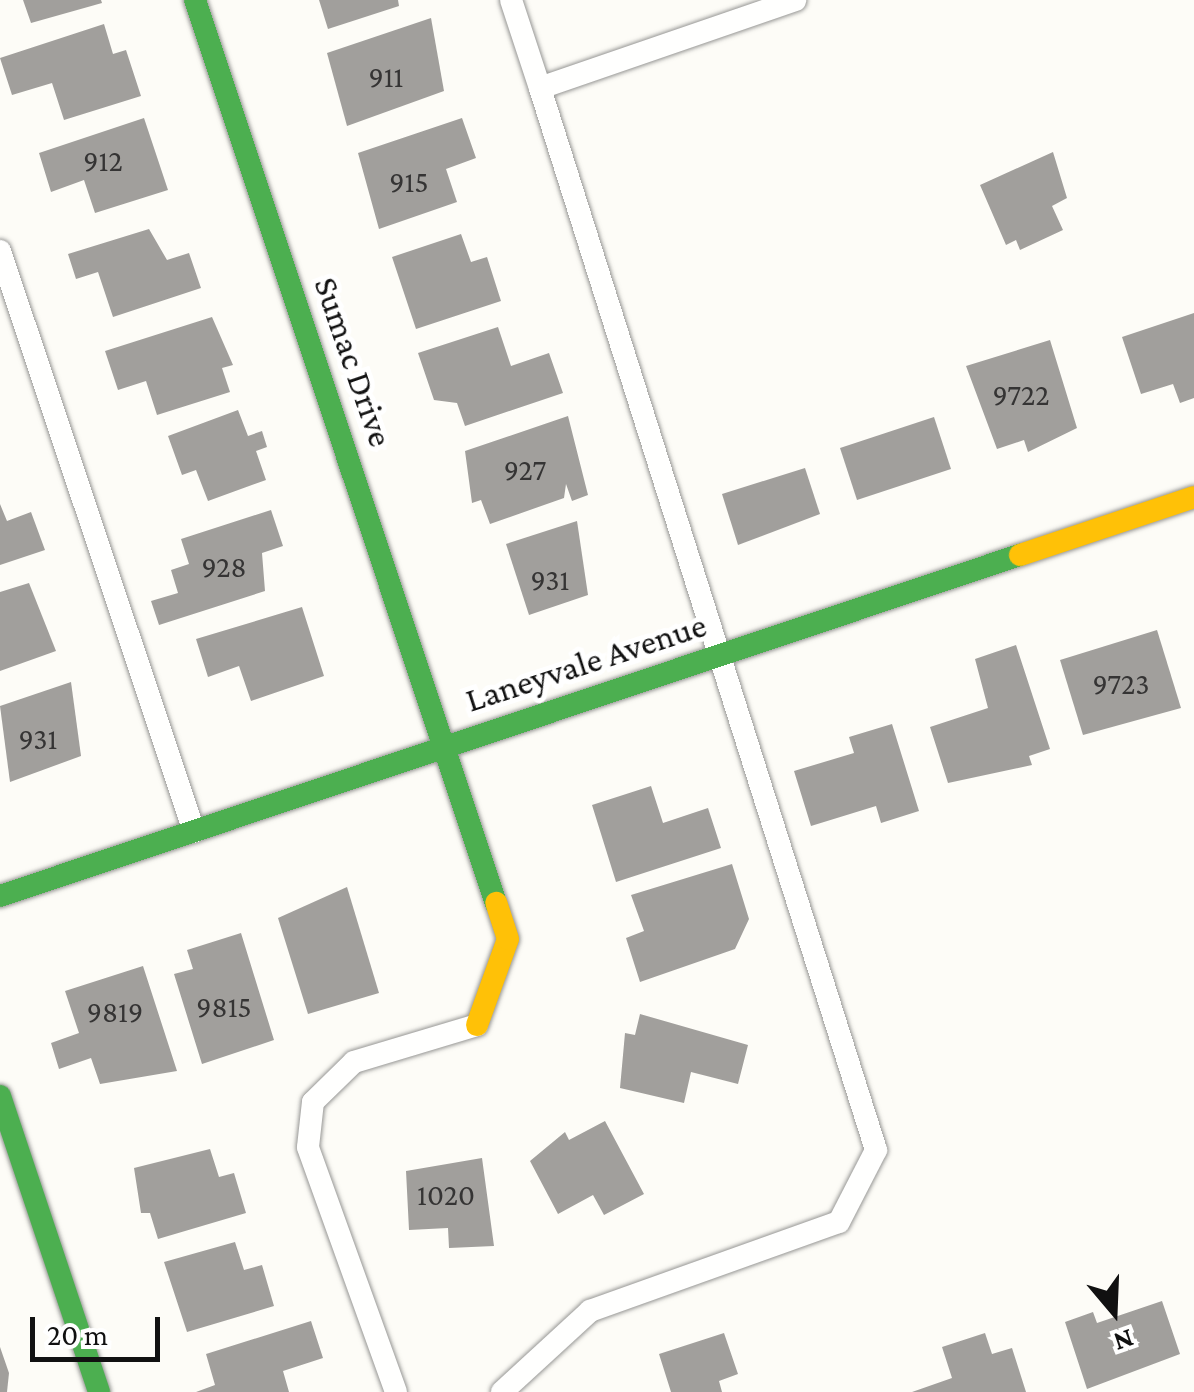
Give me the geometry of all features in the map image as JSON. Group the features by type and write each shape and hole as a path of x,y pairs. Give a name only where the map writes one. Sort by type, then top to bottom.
{"street":[{"name":"Sumac Drive","path":"195,0 508,938 477,1026"},
{"name":"Laneyvale Avenue","path":"0,896 1194,497"},
{"path":"0,1096 99,1392"}],"lane":[{"path":"502,1392 590,1311 839,1222 876,1150 511,0"},
{"path":"540,88 795,0"},
{"path":"0,251 194,831"},
{"path":"396,1392 308,1148 313,1102 354,1062 477,1026"}],"building":[{"path":"23,0 101,0 102,3 31,23"},
{"path":"319,0 398,0 399,6 328,29"},
{"path":"431,18 444,91 347,126 327,53"},
{"path":"104,24 113,54 126,50 141,96 64,120 52,83 12,95 0,58"},
{"path":"144,118 168,190 95,213 84,180 51,192 39,153"},
{"path":"462,118 476,158 446,169 457,202 379,229 358,153"},
{"path":"1053,152 1067,198 1052,206 1063,230 1020,250 1016,240 1006,245 980,185"},
{"path":"149,229 167,260 189,253 201,288 113,317 98,272 76,279 68,254"},
{"path":"461,234 471,262 487,257 501,301 416,329 392,257"},
{"path":"1194,313 1194,398 1180,403 1173,384 1141,394 1122,337"},
{"path":"212,317 233,365 222,368 230,392 157,415 146,381 118,390 105,351"},
{"path":"498,327 511,366 549,353 563,393 465,426 457,403 434,400 418,353"},
{"path":"1050,340 1077,428 1028,452 1024,440 997,449 966,366"},
{"path":"238,410 248,436 262,431 267,447 256,451 266,480 208,501 196,470 182,475 168,436"},
{"path":"568,416 588,495 572,501 566,484 564,498 490,524 481,500 472,503 465,451"},
{"path":"934,417 951,469 857,500 840,448"},
{"path":"805,468 820,514 738,545 722,494"},
{"path":"0,504 7,521 31,512 45,550 0,565"},
{"path":"271,510 283,546 262,553 265,591 159,625 151,601 178,593 171,570 189,564 181,539"},
{"path":"577,521 588,595 529,615 506,544"},
{"path":"29,583 56,651 0,671 0,592"},
{"path":"302,607 324,676 251,701 239,666 208,677 196,639"},
{"path":"1157,630 1181,708 1083,735 1060,660"},
{"path":"1016,645 1050,749 1029,756 1032,765 948,783 930,727 988,708 975,659"},
{"path":"71,682 81,756 10,782 0,706"},
{"path":"892,724 919,811 881,823 876,806 811,826 794,771 854,753 849,737"},
{"path":"651,786 663,823 708,808 721,848 616,882 592,805"},
{"path":"732,864 749,919 735,949 640,982 626,938 644,931 631,895"},
{"path":"347,887 379,993 308,1014 278,918"},
{"path":"241,933 274,1040 202,1064 174,974 193,969 187,950"},
{"path":"143,966 177,1071 100,1084 91,1058 59,1069 51,1043 79,1033 65,991"},
{"path":"640,1014 748,1045 738,1084 691,1072 684,1103 620,1088 625,1033 635,1035"},
{"path":"605,1121 644,1194 604,1215 593,1195 558,1214 530,1161 565,1132 569,1140"},
{"path":"210,1149 219,1177 234,1173 246,1213 158,1239 150,1213 141,1213 134,1168"},
{"path":"482,1158 494,1246 449,1248 448,1228 409,1230 406,1171"},
{"path":"235,1242 244,1270 262,1265 274,1306 187,1332 164,1262"},
{"path":"1162,1301 1180,1354 1087,1389 1065,1322 1093,1312 1097,1323"},
{"path":"311,1321 323,1358 283,1371 289,1392 196,1392 215,1385 206,1354"},
{"path":"724,1333 738,1374 719,1381 722,1392 671,1392 659,1354"},
{"path":"985,1333 992,1354 1012,1348 1026,1392 912,1392 952,1378 942,1347"},
{"path":"0,1347 9,1373 7,1392 0,1392"}],"traffic: fast":[{"path":"195,0 496,903"},
{"path":"0,896 1020,555"},
{"path":"0,1096 99,1392"}],"traffic: slow":[{"path":"1020,555 1194,497"},
{"path":"477,1025 508,939 496,903"}]}
